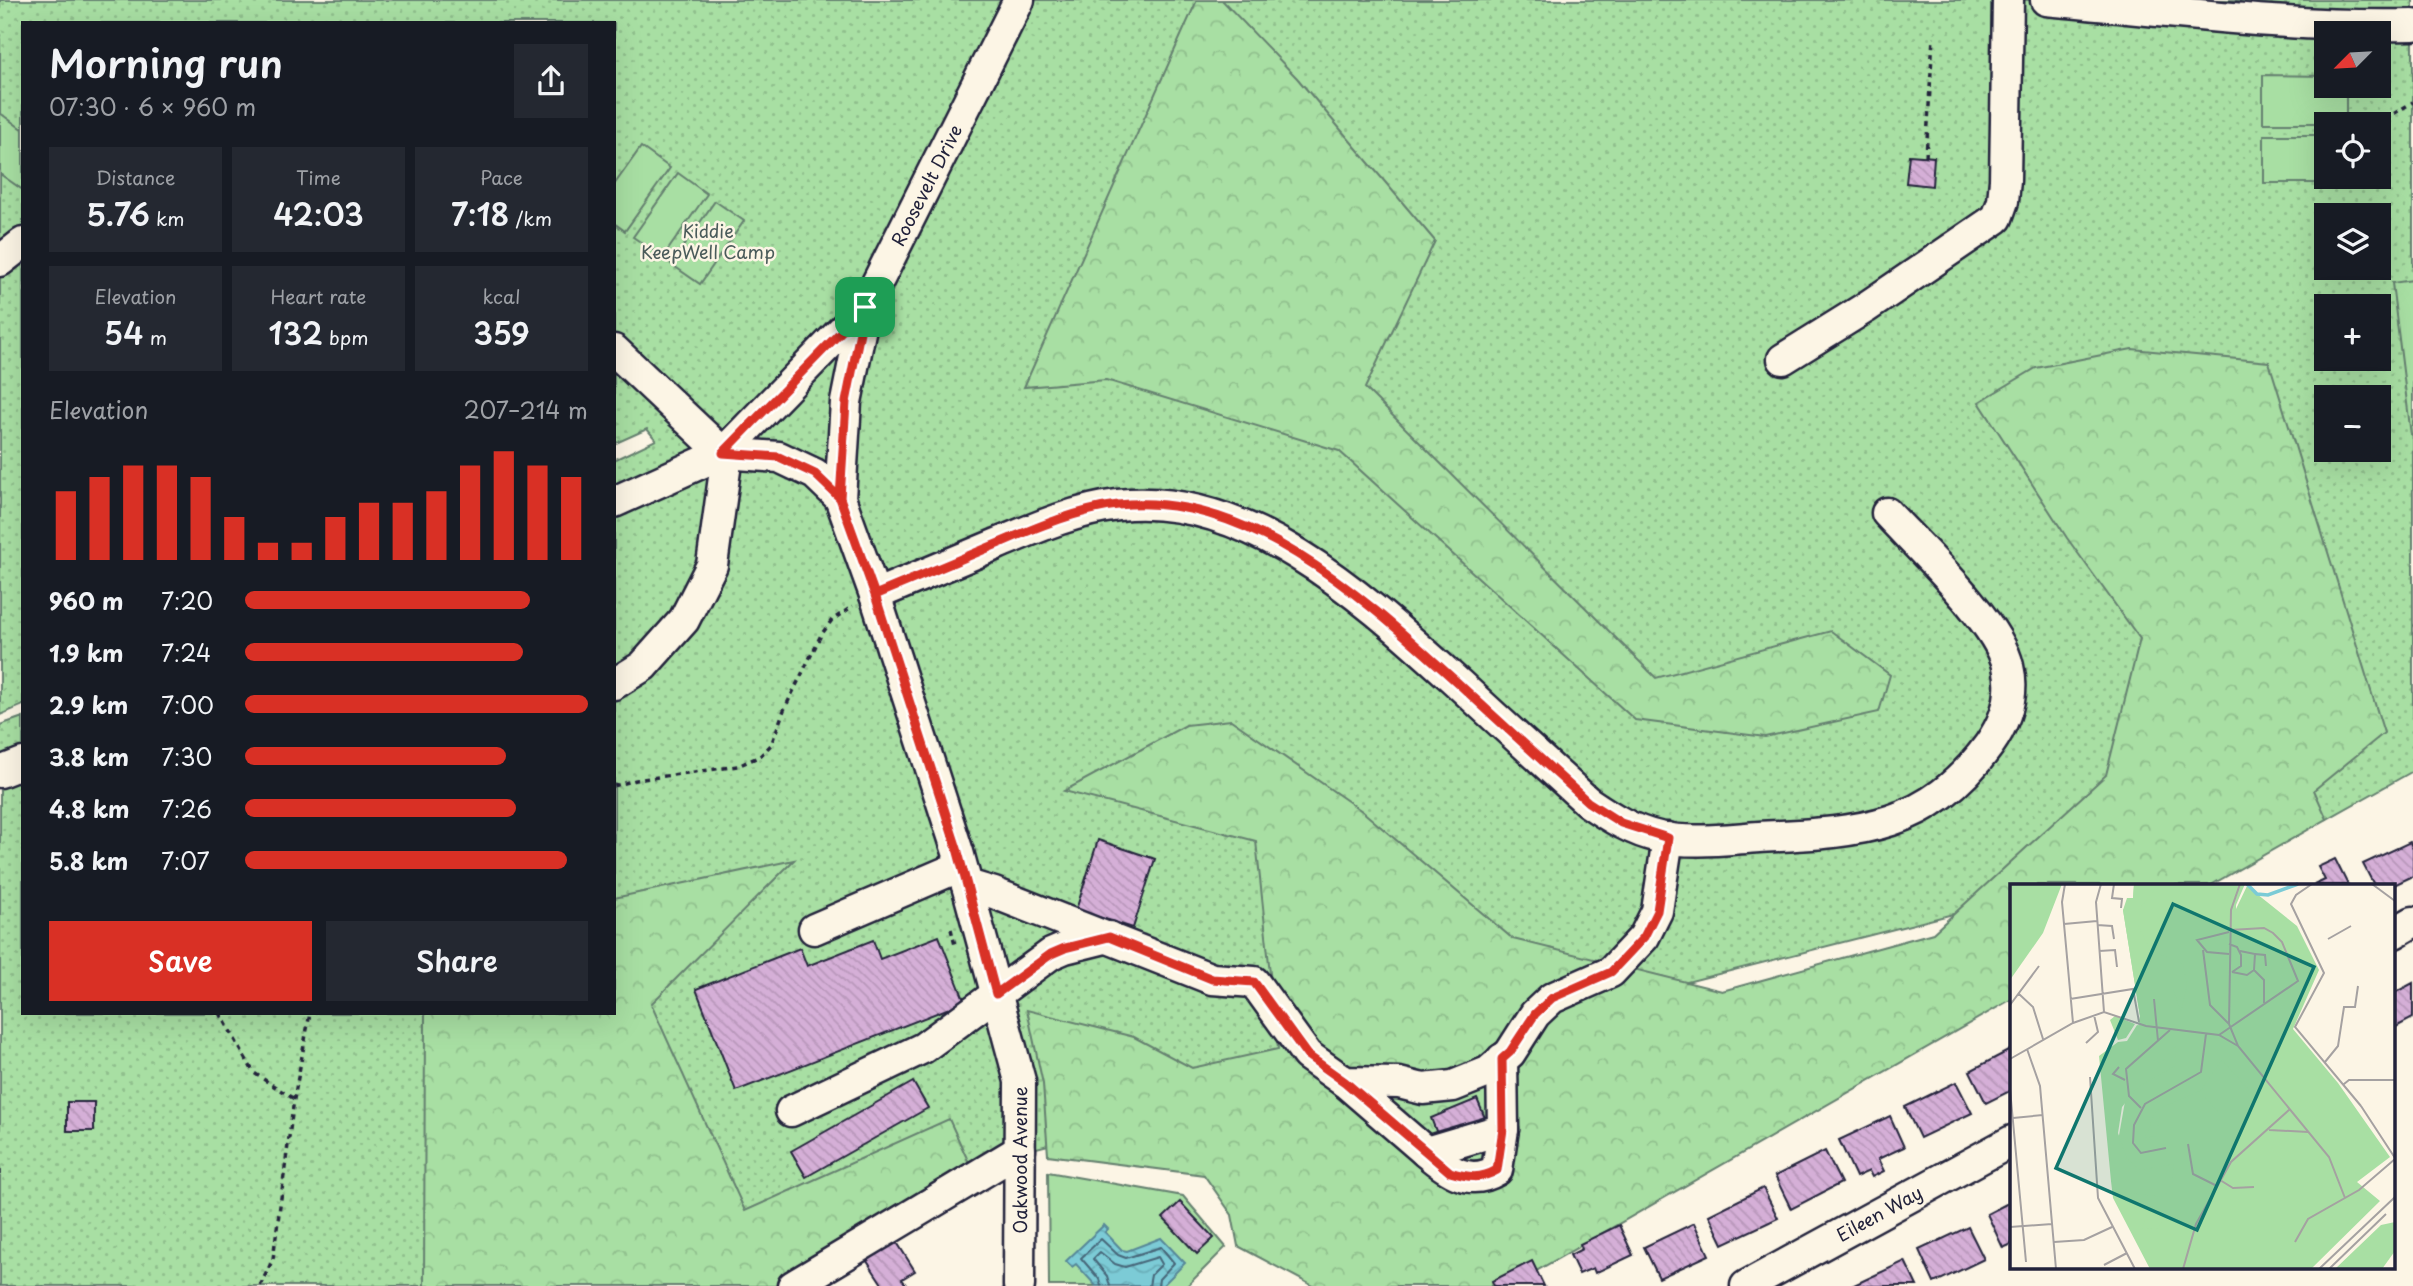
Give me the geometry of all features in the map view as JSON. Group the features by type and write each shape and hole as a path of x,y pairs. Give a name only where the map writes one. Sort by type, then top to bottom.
{"street":[{"name":"Roosevelt Drive","path":"616,501 723,453 865,307 1019,0"},
{"path":"1783,359 1865,308 1997,218 2003,201 2005,180 2008,0"},
{"path":"2046,0 2277,22 2369,26 2413,24"},
{"path":"0,261 21,245"},
{"name":"Oakwood Avenue","path":"865,307 846,402 840,498 863,602 964,876 1020,1082 1019,1286"},
{"path":"616,351 723,453 779,457 815,474 840,498"},
{"path":"616,683 643,666 684,620 712,565 725,470 723,453"},
{"path":"863,602 1036,528 1076,514 1116,505 1156,503 1191,508 1237,524 1272,541 1332,577 1387,619 1588,802 1621,823 1668,838 1698,841 1823,834 1866,827 1898,818 1929,804 1956,784 1998,732 2012,688 2008,663 2000,644 1976,611 1887,513"},
{"path":"1345,1082 1399,1083 1423,1089 1453,1086 1488,1072 1510,1052 1535,1014 1552,998 1611,972 1644,937 1657,911 1668,838"},
{"path":"814,929 964,876 994,893 1212,979 1254,982 1307,1055 1345,1082 1450,1172 1471,1178 1489,1175 1497,1170 1503,1129 1502,1059"},
{"path":"2396,932 2413,922"},
{"path":"790,1111 923,1048 1051,954 1109,937"},
{"path":"1426,1152 1503,1129"},
{"name":"Eileen Way","path":"1746,1286 2010,1142"},
{"path":"793,1286 1020,1150"}],"path":[{"path":"1926,156 1933,37"},
{"path":"2391,115 2413,102"},
{"path":"616,785 636,780 738,766 760,756 771,744 784,710 821,635 832,620 863,602"},
{"path":"221,1015 254,1073 294,1099"},
{"path":"260,1286 273,1259 294,1099 310,1015"},
{"path":"0,1170 0,1178"}],"green space":[{"name":"Kiddie KeepWell Camp","path":"0,0 2413,0 2413,771 2327,819 2010,884 2010,900 970,1165 783,1286 0,1286 0,725 21,718 21,1015 616,1015 616,459 656,440 647,429 616,443 616,21 21,21 21,706 0,715"},
{"path":"1197,0 1222,0 1297,78 1435,241 1365,388 1656,678 1831,631 1890,675 1879,712 1765,737 1635,720 1339,451 1106,380 1024,387"},
{"path":"2263,75 2314,76 2314,98 2346,98 2346,112 2314,112 2314,123 2263,123"},
{"path":"0,113 21,129 21,189 0,174"},
{"path":"2264,135 2314,135 2314,183 2264,183"},
{"path":"641,147 670,168 625,231 616,224 616,182"},
{"path":"678,173 707,194 663,257 633,237"},
{"name":"Kiddie KeepWell Camp","path":"715,201 744,221 700,284 671,264"},
{"path":"2413,280 2413,434 2411,435 2392,283"},
{"path":"2132,349 2269,362 2384,733 2314,790 2327,819 2213,884 2010,884 2010,1000 1510,1286 1313,1286 1238,1246 1232,1215 1204,1175 1048,1155 1043,1084 1027,1010 1134,1037 1192,1068 1278,1049 1256,841 1064,791 1186,725 1231,720 1362,811 1513,939 1722,991 1933,933 2106,775 2140,639 2067,538 1979,402 2036,368"},
{"path":"794,860 651,1004 745,1211 949,1119 970,1165 783,1286 424,1286 425,1015 616,1015 616,898"},
{"path":"1048,1172 1183,1196 1226,1247 1187,1286 1049,1286"}],"water":[{"path":"1104,1225 1108,1229 1105,1232 1122,1250 1127,1251 1161,1238 1185,1263 1162,1286 1096,1286 1076,1264 1072,1267 1066,1261"}],"building":[{"path":"1909,155 1934,157 1932,186 1906,183"},
{"path":"1098,840 1155,859 1133,928 1076,910"},
{"path":"2410,842 2413,849 2413,876 2396,884 2373,884 2363,864"},
{"path":"2335,859 2348,884 2316,884 2325,880 2318,867"},
{"path":"939,936 965,1002 736,1091 696,989 800,948 807,966 873,940 880,959"},
{"path":"2413,983 2413,1018 2396,1027 2396,992"},
{"path":"2010,1050 2010,1091 1986,1103 1970,1071"},
{"path":"913,1082 928,1108 806,1177 791,1151"},
{"path":"1956,1082 1972,1113 1920,1138 1905,1107"},
{"path":"1477,1099 1488,1125 1441,1144 1431,1118"},
{"path":"67,1102 94,1102 94,1131 67,1131"},
{"path":"1890,1116 1904,1147 1878,1159 1884,1171 1872,1177 1869,1171 1856,1177 1839,1140"},
{"path":"1825,1151 1841,1183 1791,1209 1775,1176"},
{"path":"1763,1188 1778,1218 1723,1244 1709,1215"},
{"path":"1180,1202 1214,1238 1197,1254 1163,1218"},
{"path":"2010,1202 2010,1245 2003,1248 1987,1214"},
{"path":"1694,1223 1709,1255 1659,1278 1644,1247"},
{"path":"1619,1225 1633,1255 1595,1273 1593,1268 1579,1274 1570,1255 1582,1249 1580,1244"},
{"path":"1968,1227 1984,1259 1934,1283 1919,1250"},
{"path":"893,1236 915,1271 902,1279 907,1286 880,1286 882,1284 863,1255"},
{"path":"1532,1261 1544,1286 1494,1286 1492,1281"},
{"path":"1905,1261 1917,1286 1852,1286"}],"route":[{"path":"865,307 723,453 779,457 815,474 840,498 875,595 1076,514 1116,505 1156,503 1191,508 1237,524 1284,547 1332,577 1387,619 1588,802 1621,823 1668,838 1657,911 1644,937 1611,972 1552,998 1535,1014 1510,1052 1502,1059 1503,1129 1497,1170 1489,1175 1471,1178 1450,1172 1345,1082 1307,1055 1254,982 1212,979 1109,937 1051,954 996,994 958,852 875,595 847,513 840,498 846,402 865,307"}]}
